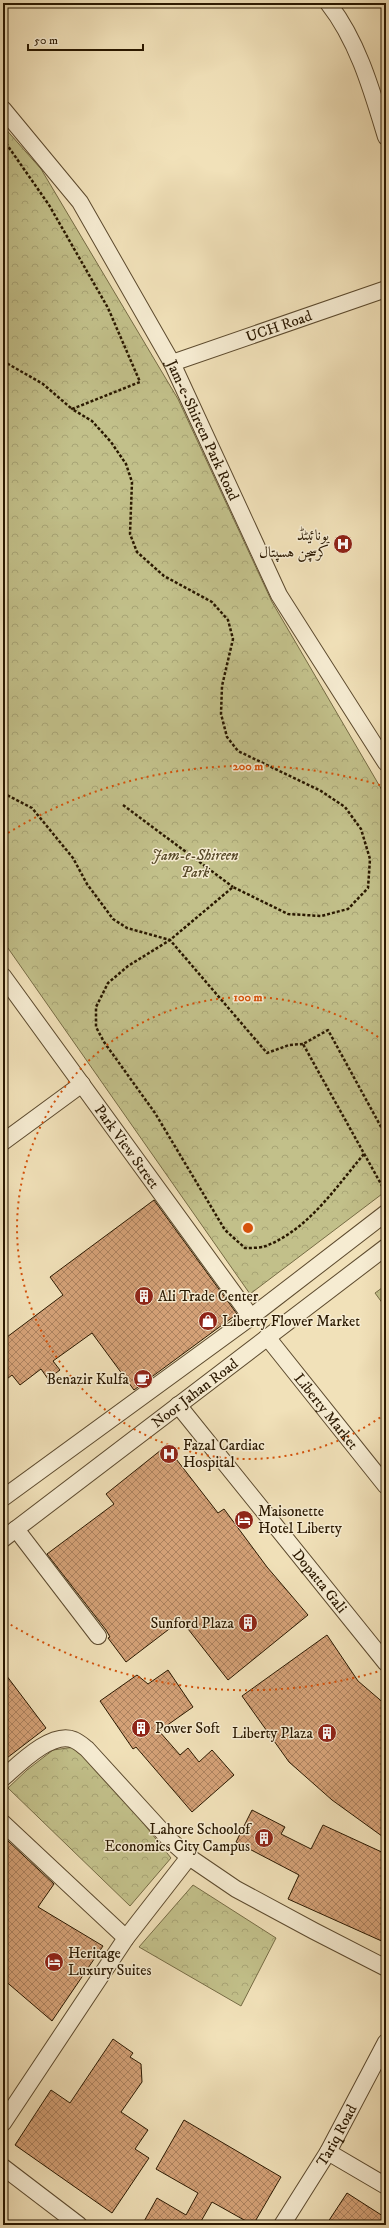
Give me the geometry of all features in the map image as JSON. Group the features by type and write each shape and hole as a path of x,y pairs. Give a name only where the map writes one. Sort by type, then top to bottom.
{"street":[{"path":"328,3 353,46 369,82 386,137"},
{"name":"Jam-e-Shireen Park Road","path":"3,109 80,202 172,363 279,595 386,763"},
{"name":"UCH Road","path":"172,363 386,290"},
{"name":"Park View Street","path":"3,976 251,1317"},
{"path":"3,1142 82,1084"},
{"name":"Noor Jahan Road","path":"3,1498 251,1317 386,1213"},
{"name":"Noor Jahan Road","path":"3,1538 386,1247"},
{"name":"Liberty Market","path":"266,1337 386,1486"},
{"name":"Dopatta Gali","path":"178,1405 386,1663"},
{"path":"16,1529 98,1636"},
{"path":"3,1778 32,1752 56,1740 73,1740 87,1749 171,1841 189,1857 243,1892 386,1968"},
{"path":"3,1823 126,1938"},
{"path":"3,2123 126,1938 189,1857"},
{"name":"Tariq Road","path":"282,2225 328,2152 386,2042"},
{"path":"328,2152 386,2186"},
{"path":"3,2167 79,2225"}],"path":[{"path":"3,139 49,205 108,308 140,382 72,409"},
{"path":"3,361 43,384 72,409 92,421 111,442 126,464 132,482 130,534 137,552 164,576 212,602 228,620 233,639 222,686 222,714 227,737 238,751 321,791 345,807 361,829 370,859 368,888 348,908 321,916 288,914 233,887 123,805"},
{"path":"3,793 32,808 73,858 87,884 113,919 127,928 170,940 267,1053 289,1045 303,1044 328,1030 386,1136"},
{"path":"233,887 170,940 128,966 108,983 96,1007 96,1027 104,1042 155,1112 225,1230 245,1248 265,1247 286,1235 310,1217 364,1154"},
{"path":"303,1044 386,1194"}],"green space":[{"name":"Jam-e-Shireen Park","path":"3,126 41,169 178,399 272,602 386,797 386,1191 250,1294 3,941"},
{"path":"386,1285 386,1308 375,1293"},
{"path":"82,1746 171,1858 130,1906 8,1788 27,1770 53,1750"},
{"path":"193,1885 276,1938 241,2006 139,1947"}],"building":[{"name":"Ali Trade Center","path":"154,1200 237,1314 134,1390 92,1333 53,1361 60,1370 48,1379 41,1369 20,1385 12,1375 3,1382 3,1340 63,1295 50,1277"},
{"path":"166,1446 218,1513 224,1509 267,1567 308,1615 228,1680 181,1620 126,1662 108,1638 110,1637 106,1630 47,1554 114,1504 106,1494"},
{"name":"Liberty Plaza","path":"327,1635 358,1681 386,1705 386,1839 332,1800 289,1762 242,1696"},
{"path":"168,1670 193,1707 159,1731 180,1755 188,1748 199,1762 212,1750 234,1775 192,1812 136,1747 133,1749 100,1701 137,1675 148,1684"},
{"path":"3,1671 46,1728 3,1761"},
{"path":"252,1810 285,1827 281,1834 311,1849 323,1825 386,1854 386,1943 288,1899 299,1875 236,1842"},
{"path":"8,1841 54,1884 38,1907 103,1946 52,2021 3,1979 3,1848"},
{"path":"113,2039 133,2053 130,2057 141,2064 142,2082 121,2112 148,2130 135,2149 149,2158 112,2213 15,2145 51,2090 70,2103"},
{"path":"184,2120 281,2177 253,2225 212,2202 200,2223 204,2225 142,2225 157,2198 186,2215 198,2193 156,2169"},
{"path":"347,2193 386,2218 386,2225 326,2225"}],"place":[{"name":"یونائیٹڈ کرسچن ہسپتال","path":"343,544"},
{"name":"Ali Trade Center","path":"144,1296"},
{"name":"Liberty Flower Market","path":"208,1321"},
{"name":"Benazir Kulfa","path":"143,1379"},
{"name":"Fazal Cardiac Hospital","path":"169,1454"},
{"name":"Maisonette Hotel Liberty","path":"244,1520"},
{"name":"Sunford Plaza","path":"248,1623"},
{"name":"Power Soft","path":"141,1728"},
{"name":"Liberty Plaza","path":"327,1733"},
{"name":"Lahore Schoolof Economics City Campus","path":"264,1838"},
{"name":"Heritage Luxury Suites","path":"54,1962"}]}
